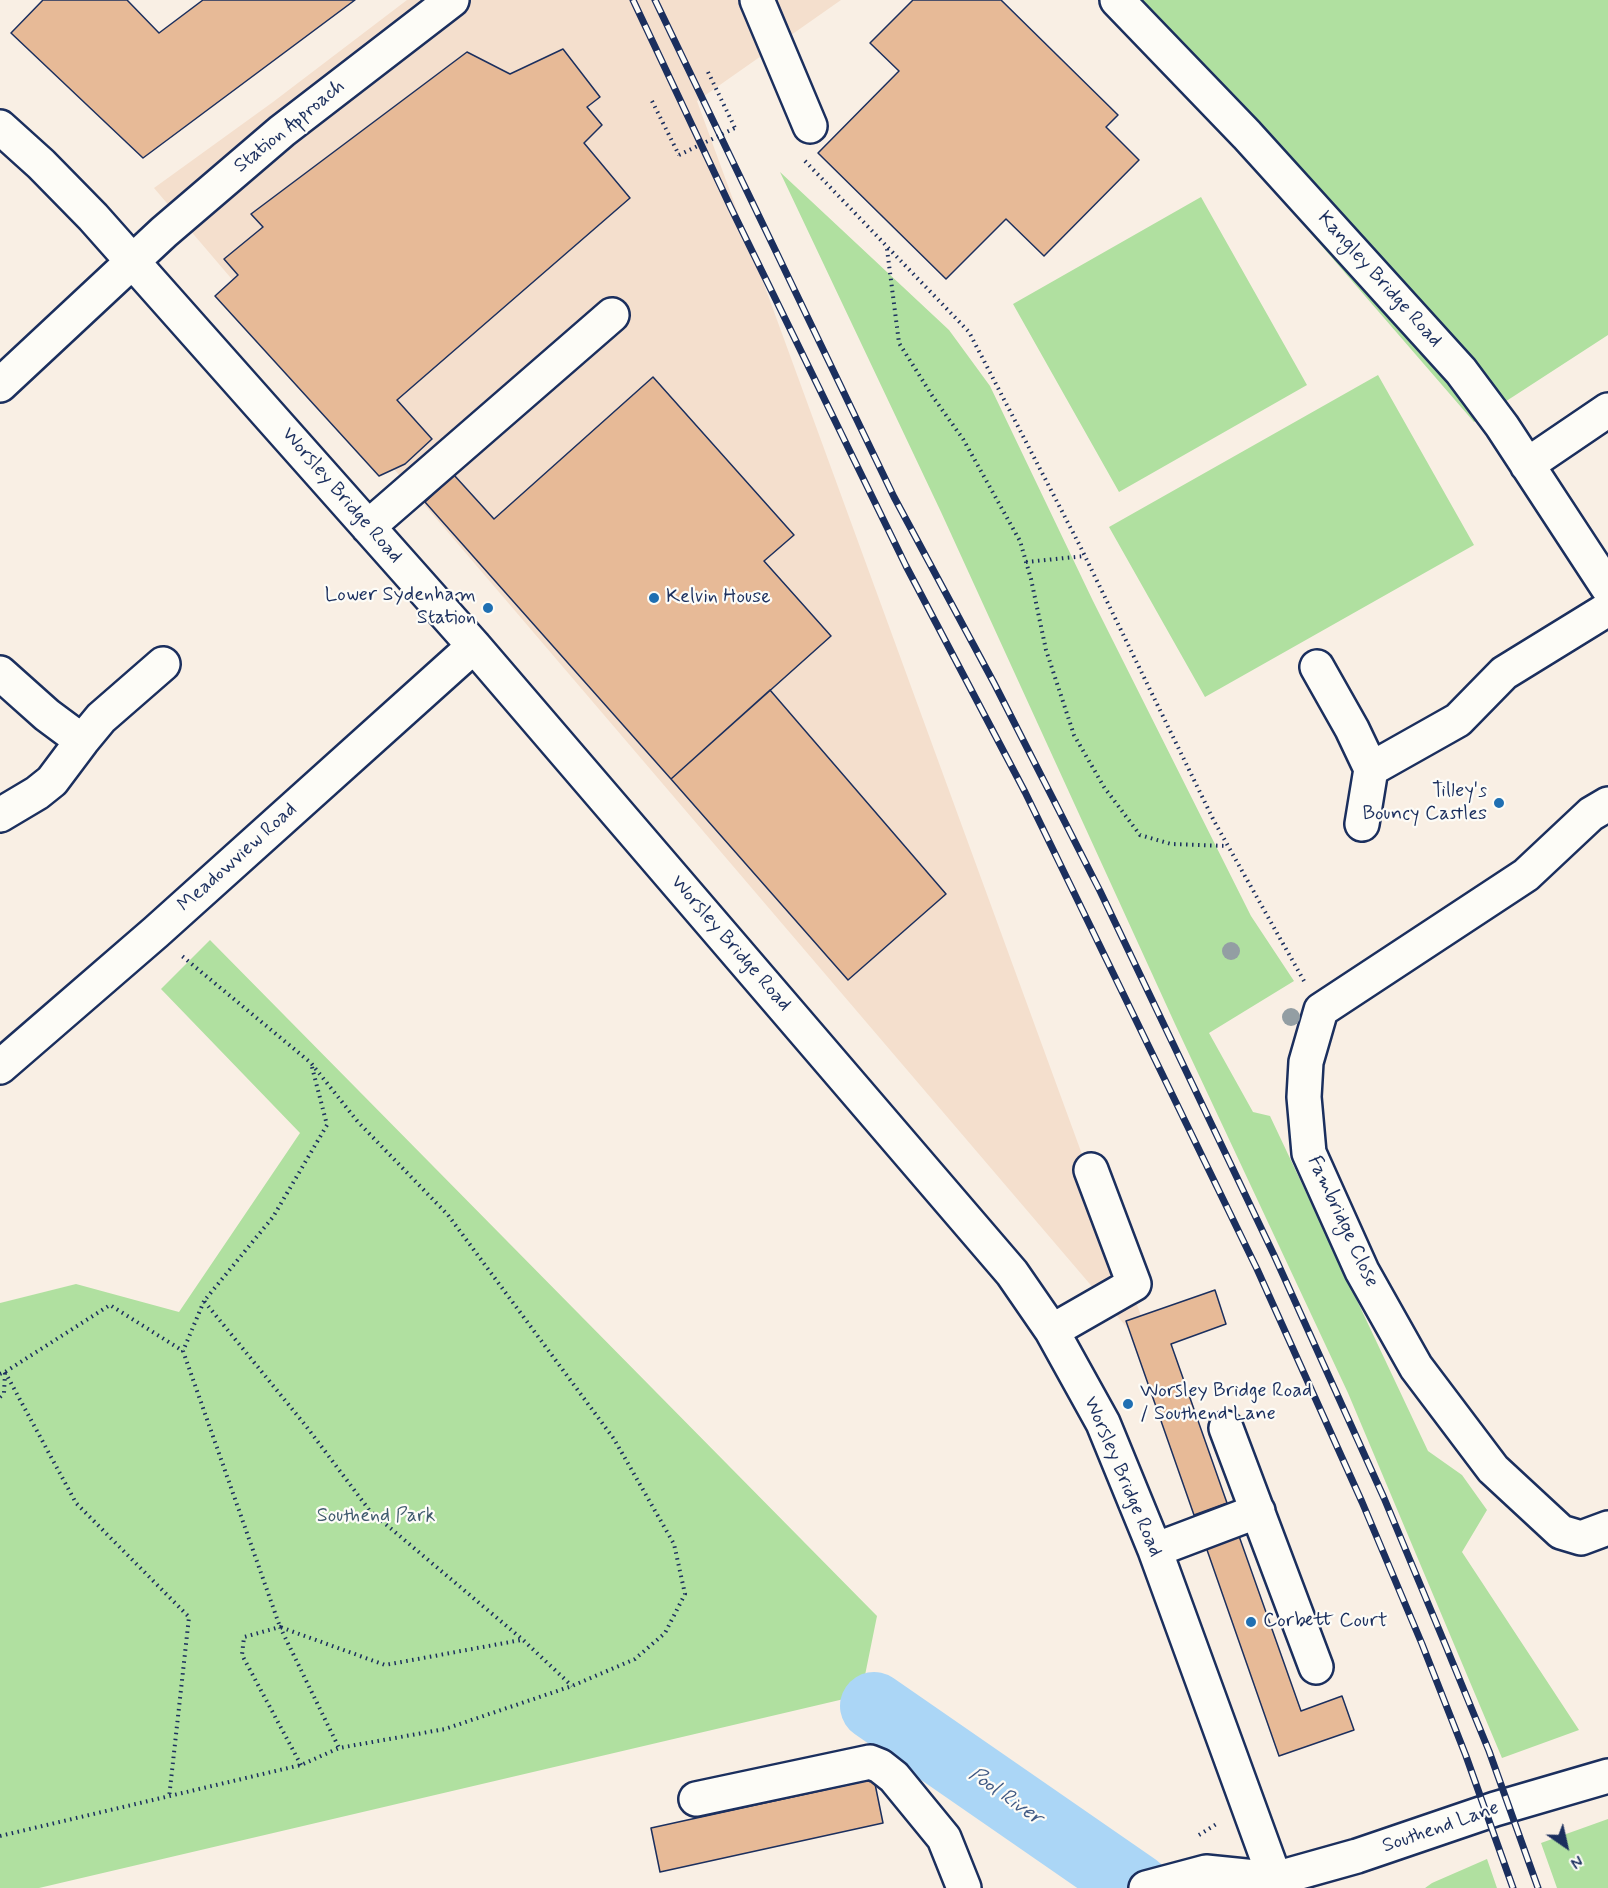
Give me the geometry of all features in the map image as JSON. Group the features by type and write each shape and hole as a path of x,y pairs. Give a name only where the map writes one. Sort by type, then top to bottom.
{"street":[{"name":"Station Approach","path":"0,385 132,261 282,131 452,0"},
{"path":"757,0 805,141"},
{"name":"Kangley Bridge Road","path":"1117,0 1247,135 1461,371 1502,426 1608,588"},
{"name":"Worsley Bridge Road","path":"0,127 41,164 93,217 474,646 1012,1273 1052,1331 1103,1423 1155,1550 1269,1884"},
{"path":"368,527 612,315"},
{"path":"1527,465 1608,410"},
{"path":"1371,770 1458,720 1504,673 1608,609"},
{"name":"Meadowview Road","path":"0,1066 156,932 474,646"},
{"path":"0,814 37,793 52,781 101,718 163,664"},
{"path":"1317,666 1352,729 1371,770 1362,824"},
{"path":"0,673 47,715 82,741"},
{"path":"1321,1010 1526,875 1591,814 1608,804"},
{"name":"Fambridge Close","path":"1321,1010 1305,1062 1304,1096 1309,1153 1362,1271 1416,1367 1493,1469 1561,1532 1581,1538 1608,1528"},
{"path":"1052,1331 1134,1284 1091,1170"},
{"path":"1226,1428 1316,1667"},
{"path":"1155,1550 1258,1511"},
{"path":"696,1799 870,1762 880,1766 894,1777 944,1838 964,1888"},
{"name":"Southend Lane","path":"1146,1888 1206,1872 1269,1884 1495,1809 1608,1776"}],"path":[{"path":"652,101 679,155 735,128 708,72"},
{"path":"805,141 887,248 969,332 1085,556 1227,846 1321,1010"},
{"path":"887,248 899,343 963,439 1020,541 1046,650 1074,735 1104,787 1140,835 1171,844 1227,846"},
{"path":"1026,562 1085,556"},
{"path":"0,1836 169,1798 301,1765 339,1748 445,1729 572,1686 635,1659 665,1633 685,1594 674,1544 614,1439 448,1215 358,1122 311,1063 187,962 156,932"},
{"path":"183,1351 204,1301 273,1217 327,1125 311,1063"},
{"path":"204,1301 306,1426 370,1511 522,1639 572,1686"},
{"path":"3,1373 110,1305 183,1351 280,1627 339,1748"},
{"path":"0,1397 4,1393 3,1373"},
{"path":"3,1373 76,1503 189,1617 169,1798"},
{"path":"301,1765 242,1655 244,1636 280,1627 385,1665 522,1639"}],"shaded area":[{"path":"407,0 841,0 697,101 1159,1365 154,188 273,102"}],"green space":[{"path":"1109,0 1608,0 1608,335 1474,422"},
{"path":"780,172 949,330 990,386 1093,601 1251,916 1294,981 1209,1033 1253,1112 1270,1116 1428,1451 1462,1475 1487,1510 1462,1552 1579,1730 1502,1758 1348,1393 1175,1024 941,512"},
{"path":"1201,197 1307,385 1119,492 1013,304"},
{"path":"1378,375 1474,545 1205,697 1109,527"},
{"name":"Southend Park","path":"210,940 877,1616 861,1695 39,1888 0,1888 0,1303 76,1284 179,1312 300,1133 161,989"},
{"path":"1608,1819 1608,1888 1557,1888 1541,1843"},
{"path":"1487,1859 1497,1888 1425,1888 1432,1883"}],"building":[{"path":"43,0 127,0 159,33 203,0 355,0 143,158 11,33"},
{"path":"913,0 1001,0 1118,115 1106,127 1139,160 1044,256 1006,219 946,279 818,153 899,71 870,43"},
{"path":"563,49 600,97 587,107 602,125 584,143 630,198 397,400 432,439 405,464 379,476 215,296 238,275 224,259 263,227 251,214 467,52 510,74"},
{"name":"Kelvin House","path":"653,377 794,535 764,561 831,636 671,779 425,502 454,475 494,519"},
{"path":"770,690 946,894 848,980 671,779"},
{"path":"1215,1290 1226,1324 1171,1344 1227,1503 1194,1515 1126,1321"},
{"name":"Corbett Court","path":"1239,1536 1301,1711 1342,1696 1354,1730 1279,1756 1206,1547"},
{"path":"874,1779 883,1823 660,1872 651,1828"}],"waterway":[{"name":"Pool River","path":"874,1706 1137,1888"}],"railway":[{"path":"633,0 731,208 906,566 1025,792 1257,1269 1362,1502 1422,1644 1466,1756 1513,1888"},
{"path":"655,0 894,497 994,683 1100,891 1274,1255 1384,1498 1445,1644 1489,1751 1538,1888"}],"place":[{"name":"Kelvin House","path":"654,598"},
{"name":"Lower Sydenham Station","path":"488,608"},
{"name":"Tilley's Bouncy Castles","path":"1499,803"},
{"name":"Worsley Bridge Road / Southend Lane","path":"1128,1404"},
{"name":"Corbett Court","path":"1251,1622"}]}
